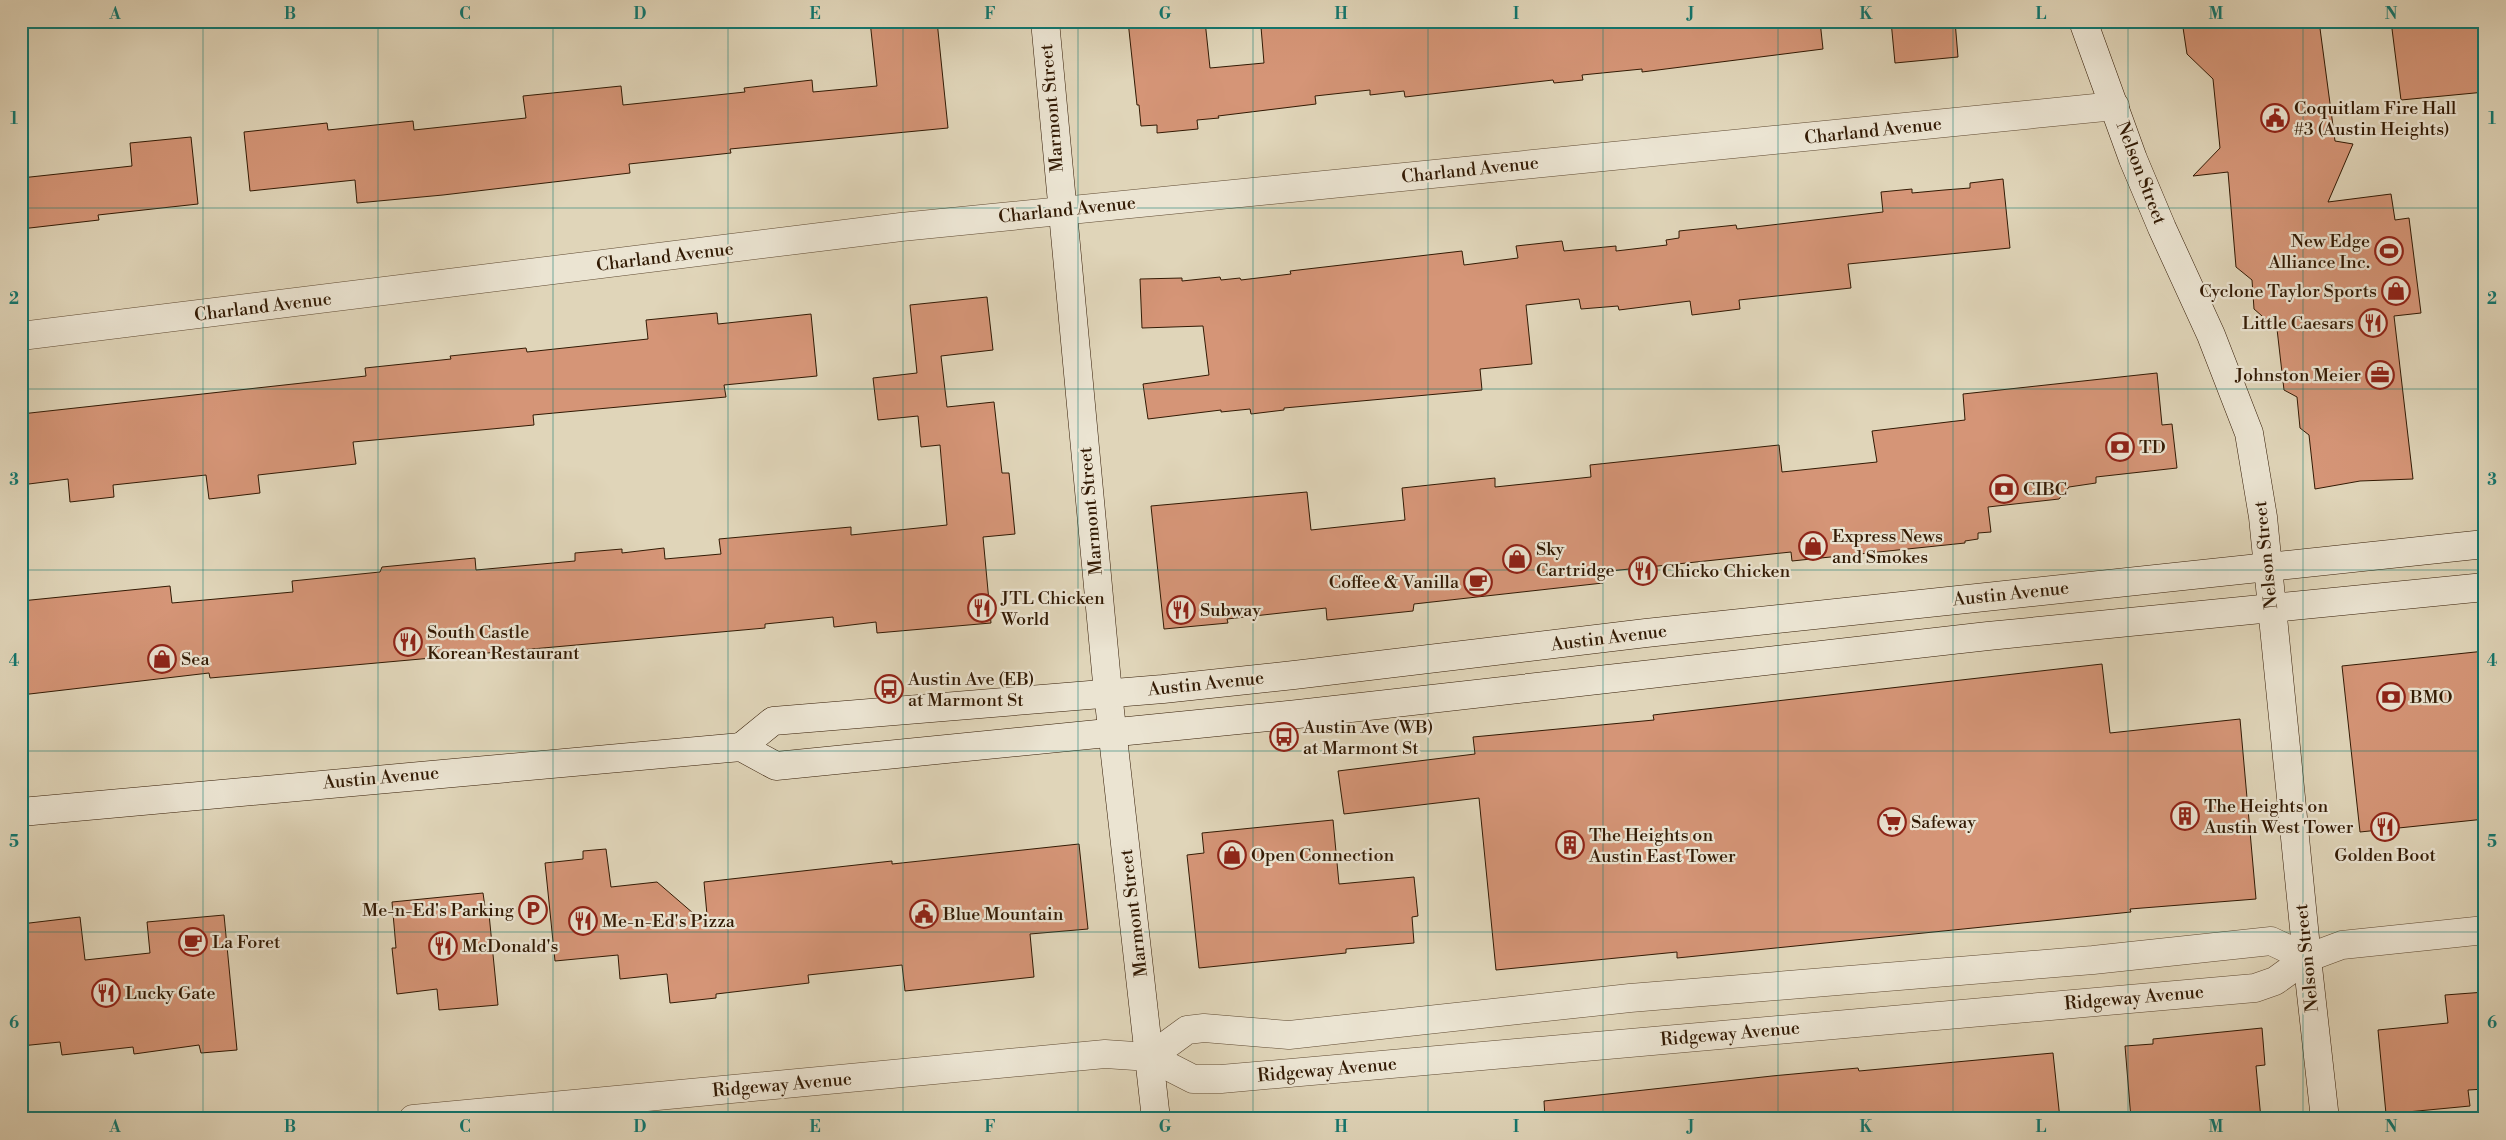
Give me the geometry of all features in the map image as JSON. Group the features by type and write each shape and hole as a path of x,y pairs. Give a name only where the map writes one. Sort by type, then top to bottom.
{"street":[{"name":"Marmont Street","path":"1045,21 1108,693 1156,1119"},
{"name":"Nelson Street","path":"2083,21 2133,159 2211,335 2249,433 2259,482 2325,1119"},
{"name":"Charland Avenue","path":"21,336 901,227 2115,106"},
{"name":"Austin Avenue","path":"21,812 741,747 773,721 1294,676 1646,633 2485,544"},
{"path":"741,747 776,766 1298,714 1988,636 2485,587"},
{"name":"Ridgeway Avenue","path":"413,1119 1105,1054 1150,1057 1194,1079 1221,1080 2255,988 2275,981 2307,958 2357,942 2485,930"},
{"path":"1150,1057 1186,1030 1204,1028 1289,1035 1630,998 2084,961 2271,941 2307,958"}],"building":[{"path":"870,21 937,21 948,128 730,149 731,153 629,164 630,173 357,203 355,180 250,191 244,132 327,123 328,130 413,121 414,130 526,118 523,96 621,86 623,105 745,92 744,88 812,80 813,92 877,86"},
{"path":"1128,21 1205,21 1210,68 1264,63 1261,27 1315,21 1348,21 1349,26 1399,21 1400,26 1439,21 1820,21 1823,49 1642,72 1642,69 1582,75 1583,80 1554,83 1553,80 1405,97 1404,91 1370,95 1370,90 1315,96 1316,104 1218,116 1219,118 1197,120 1198,129 1157,133 1157,125 1141,126"},
{"path":"1891,21 1955,21 1958,57 1895,63"},
{"path":"2182,21 2319,21 2335,141 2353,144 2328,202 2391,194 2395,220 2409,218 2421,313 2394,316 2413,479 2360,481 2315,489 2309,435 2300,428 2297,397 2284,390 2277,329 2254,309 2252,280 2236,267 2228,172 2193,176 2220,148 2213,79 2187,54"},
{"path":"2391,21 2485,21 2485,92 2401,100"},
{"path":"191,137 198,204 98,215 99,220 21,229 21,178 132,166 130,143"},
{"path":"2003,179 2010,248 1848,264 1851,288 1739,300 1740,309 1692,315 1690,301 1619,310 1618,306 1581,309 1579,299 1526,305 1532,364 1480,369 1482,390 1284,408 1284,410 1251,414 1250,409 1221,412 1221,410 1148,419 1143,384 1209,375 1203,326 1142,328 1140,279 1182,278 1182,281 1220,277 1221,280 1240,278 1241,280 1291,274 1290,271 1462,251 1464,265 1518,258 1516,246 1562,241 1564,251 1616,246 1616,251 1667,245 1666,240 1679,238 1679,231 1736,225 1737,229 1883,212 1881,192 1912,189 1912,193 1970,188 1970,183"},
{"path":"987,297 993,350 941,356 947,407 994,402 1002,473 1009,473 1015,534 983,537 991,623 877,633 876,622 834,627 833,617 765,624 765,628 210,678 209,673 21,695 21,601 170,586 172,603 293,592 292,581 380,572 382,567 475,558 476,570 575,561 575,553 622,549 622,553 664,548 665,559 721,554 719,539 851,527 851,535 947,525 940,445 921,447 918,416 878,420 873,378 917,373 910,305"},
{"path":"717,313 718,324 811,314 817,376 724,385 726,397 533,415 534,425 353,442 356,464 258,475 260,493 209,499 206,475 113,485 114,497 70,502 68,479 21,485 21,414 366,376 365,368 451,359 450,356 526,348 527,352 648,339 646,320"},
{"path":"2157,373 2162,425 2172,424 2177,468 2096,477 2096,483 2069,487 2059,499 1988,507 1991,532 1978,533 1978,539 1965,541 1965,543 1792,561 1791,552 1601,572 1603,583 1414,604 1413,611 1327,620 1326,608 1227,619 1228,623 1164,629 1151,506 1307,492 1311,530 1405,520 1402,488 1495,478 1495,487 1591,477 1590,465 1779,445 1782,472 1877,462 1872,431 1965,420 1963,394"},
{"path":"2485,651 2485,819 2360,832 2342,666"},
{"name":"Safeway","path":"2102,664 2110,733 2240,719 2256,899 2130,909 2131,912 1677,958 1677,952 1496,970 1479,798 1344,814 1338,771 1475,754 1473,737 1654,720 1653,715"},
{"path":"1333,820 1339,884 1414,877 1418,916 1412,917 1414,943 1346,949 1346,953 1199,968 1187,855 1204,853 1202,833"},
{"path":"1079,844 1088,929 1030,934 1034,977 905,991 902,965 808,975 809,983 716,994 716,998 670,1003 667,974 620,979 618,955 555,961 545,863 583,859 583,851 606,849 611,887 657,882 708,926 704,882 892,861 892,864"},
{"path":"483,893 486,914 489,914 498,1005 439,1010 437,989 397,994 392,948 396,948 392,902"},
{"path":"224,915 237,1050 201,1053 199,1045 134,1054 133,1047 62,1055 60,1042 21,1046 21,924 80,917 85,960 150,953 147,922"},
{"path":"2485,992 2485,1089 2468,1090 2470,1106 2386,1114 2378,1030 2448,1023 2445,995"},
{"path":"2262,1028 2265,1065 2256,1066 2261,1119 2131,1119 2125,1046 2153,1044 2153,1039"},
{"path":"2053,1053 2060,1119 1545,1119 1544,1101 1772,1076 1858,1068 1859,1071"}],"place":[{"name":"Coquitlam Fire Hall #3 (Austin Heights)","path":"2275,118"},
{"name":"New Edge Alliance Inc.","path":"2389,251"},
{"name":"Cyclone Taylor Sports","path":"2396,291"},
{"name":"Little Caesars","path":"2373,323"},
{"name":"Johnston Meier","path":"2380,375"},
{"name":"TD","path":"2120,447"},
{"name":"CIBC","path":"2004,489"},
{"name":"Express News and Smokes","path":"1813,546"},
{"name":"Sky Cartridge","path":"1517,559"},
{"name":"Chicko Chicken","path":"1643,571"},
{"name":"Coffee & Vanilla","path":"1478,582"},
{"name":"JTL Chicken World","path":"982,608"},
{"name":"Subway","path":"1181,610"},
{"name":"South Castle Korean Restaurant","path":"408,642"},
{"name":"Sea","path":"162,659"},
{"name":"Austin Ave (EB) at Marmont St","path":"889,689"},
{"name":"BMO","path":"2391,697"},
{"name":"Austin Ave (WB) at Marmont St","path":"1284,737"},
{"name":"The Heights on Austin West Tower","path":"2185,816"},
{"name":"Safeway","path":"1892,822"},
{"name":"Golden Boot","path":"2385,827"},
{"name":"The Heights on Austin East Tower","path":"1570,845"},
{"name":"Open Connection","path":"1232,855"},
{"name":"Me-n-Ed's Parking","path":"533,910"},
{"name":"Blue Mountain","path":"924,914"},
{"name":"Me-n-Ed's Pizza","path":"583,921"},
{"name":"La Foret","path":"193,942"},
{"name":"McDonald's","path":"443,946"},
{"name":"Lucky Gate","path":"106,993"}]}
